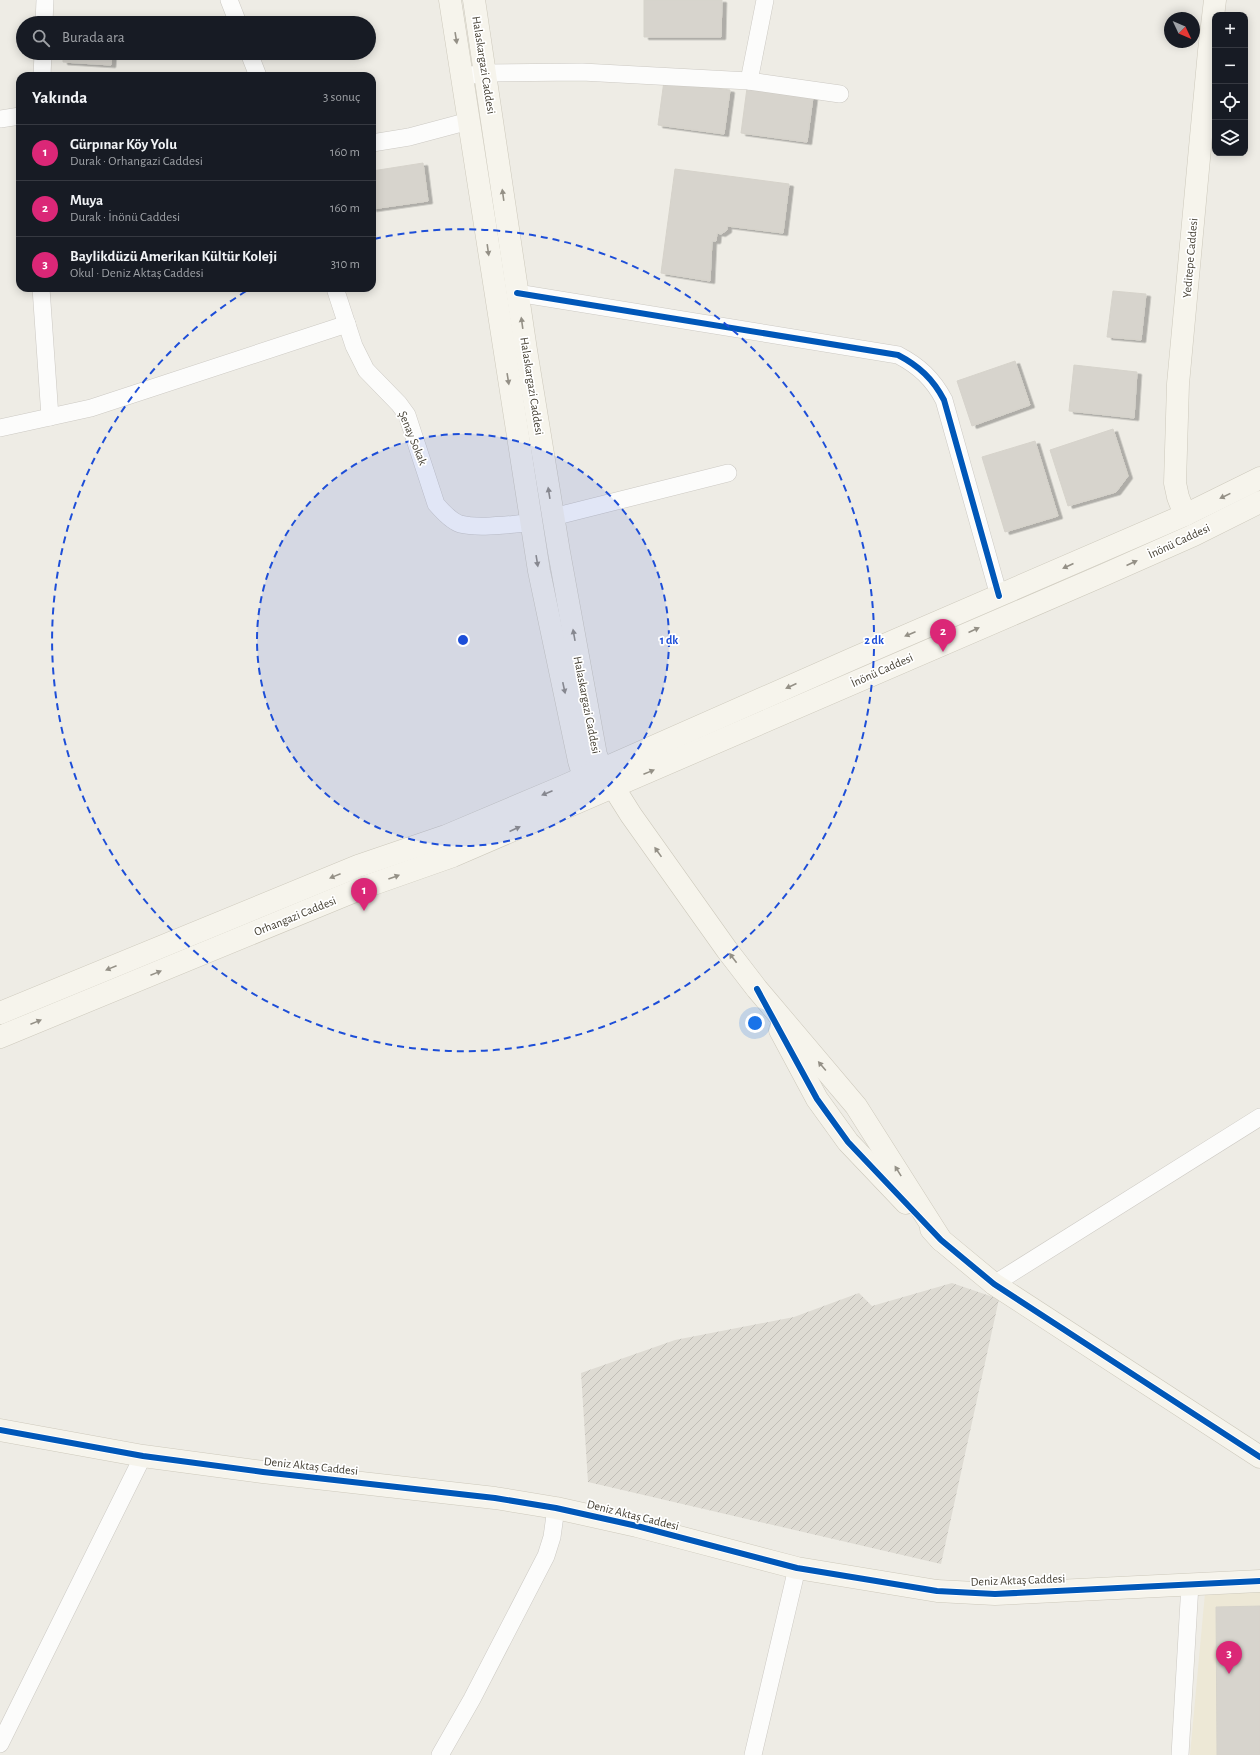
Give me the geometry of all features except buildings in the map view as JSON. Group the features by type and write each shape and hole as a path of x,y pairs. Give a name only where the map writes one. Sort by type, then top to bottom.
{"main road":[{"path":"450,0 539,570 597,782 640,828 757,989 856,1106 941,1240 994,1284 1260,1457"},
{"name":"Halaskargazi Caddesi","path":"474,0 517,293 553,517 596,755 597,782"},
{"name":"Yeditepe Caddesi","path":"1185,515 1178,498 1175,483 1178,384 1208,59 1215,0"},
{"path":"494,289 517,293"},
{"path":"597,782 852,658 1185,515 1258,486"},
{"name":"İnönü Caddesi","path":"597,782 660,768 1194,535 1260,502"},
{"path":"531,523 553,517"},
{"path":"1098,552 1106,574"},
{"path":"999,596 1006,616"},
{"path":"852,658 862,679"},
{"name":"Orhangazi Caddesi","path":"0,1013 358,866 597,782"},
{"name":"Orhangazi Caddesi","path":"0,1037 362,888 453,856 597,782"},
{"path":"446,836 453,856"},
{"path":"358,866 362,888"},
{"path":"285,896 291,918"},
{"path":"208,928 213,950"},
{"name":"Deniz Aktaş Caddesi","path":"0,1430 143,1456 263,1472 495,1498 556,1508 637,1526 797,1568 937,1591 995,1594 1260,1581"}],"street":[{"path":"44,16 45,0"},
{"path":"229,0 235,16"},
{"path":"749,81 765,0"},
{"path":"42,72 43,60"},
{"path":"252,60 256,72"},
{"path":"462,76 485,73 582,72 749,81 840,94"},
{"path":"0,118 16,116"},
{"path":"376,142 409,137 469,121"},
{"path":"41,292 50,417"},
{"name":"Şenay Sokak","path":"336,292 354,346 366,370 399,404 407,415 436,504 440,509 459,524 475,526 531,523"},
{"path":"517,293 898,355 910,361 922,369 931,378 944,400 999,596"},
{"path":"0,428 91,408 347,324"},
{"path":"553,517 728,473"},
{"path":"994,1284 1260,1117"},
{"path":"0,1744 143,1456"},
{"path":"440,1755 472,1699 546,1556 552,1537 556,1508"},
{"path":"753,1755 797,1568"},
{"path":"1180,1755 1190,1584"}],"shaded area":[{"path":"952,1283 999,1299 941,1564 588,1482 581,1373 675,1340 794,1317 859,1293 872,1306"},
{"path":"1260,1592 1260,1755 1190,1755 1205,1593"}],"cycle path":[{"path":"517,293 898,355 906,359 930,379 944,400 999,596"},
{"path":"757,989 817,1099 848,1142 941,1240 994,1284 1260,1457"},
{"path":"0,1430 143,1456 263,1472 495,1498 556,1508 637,1526 797,1568 937,1591 995,1594 1260,1581"}],"place":[{"name":"Muya","path":"943,652"},
{"name":"Gürpınar Köy Yolu","path":"364,911"},
{"name":"Baylikdüzü Amerikan Kültür Koleji","path":"1229,1674"}]}
